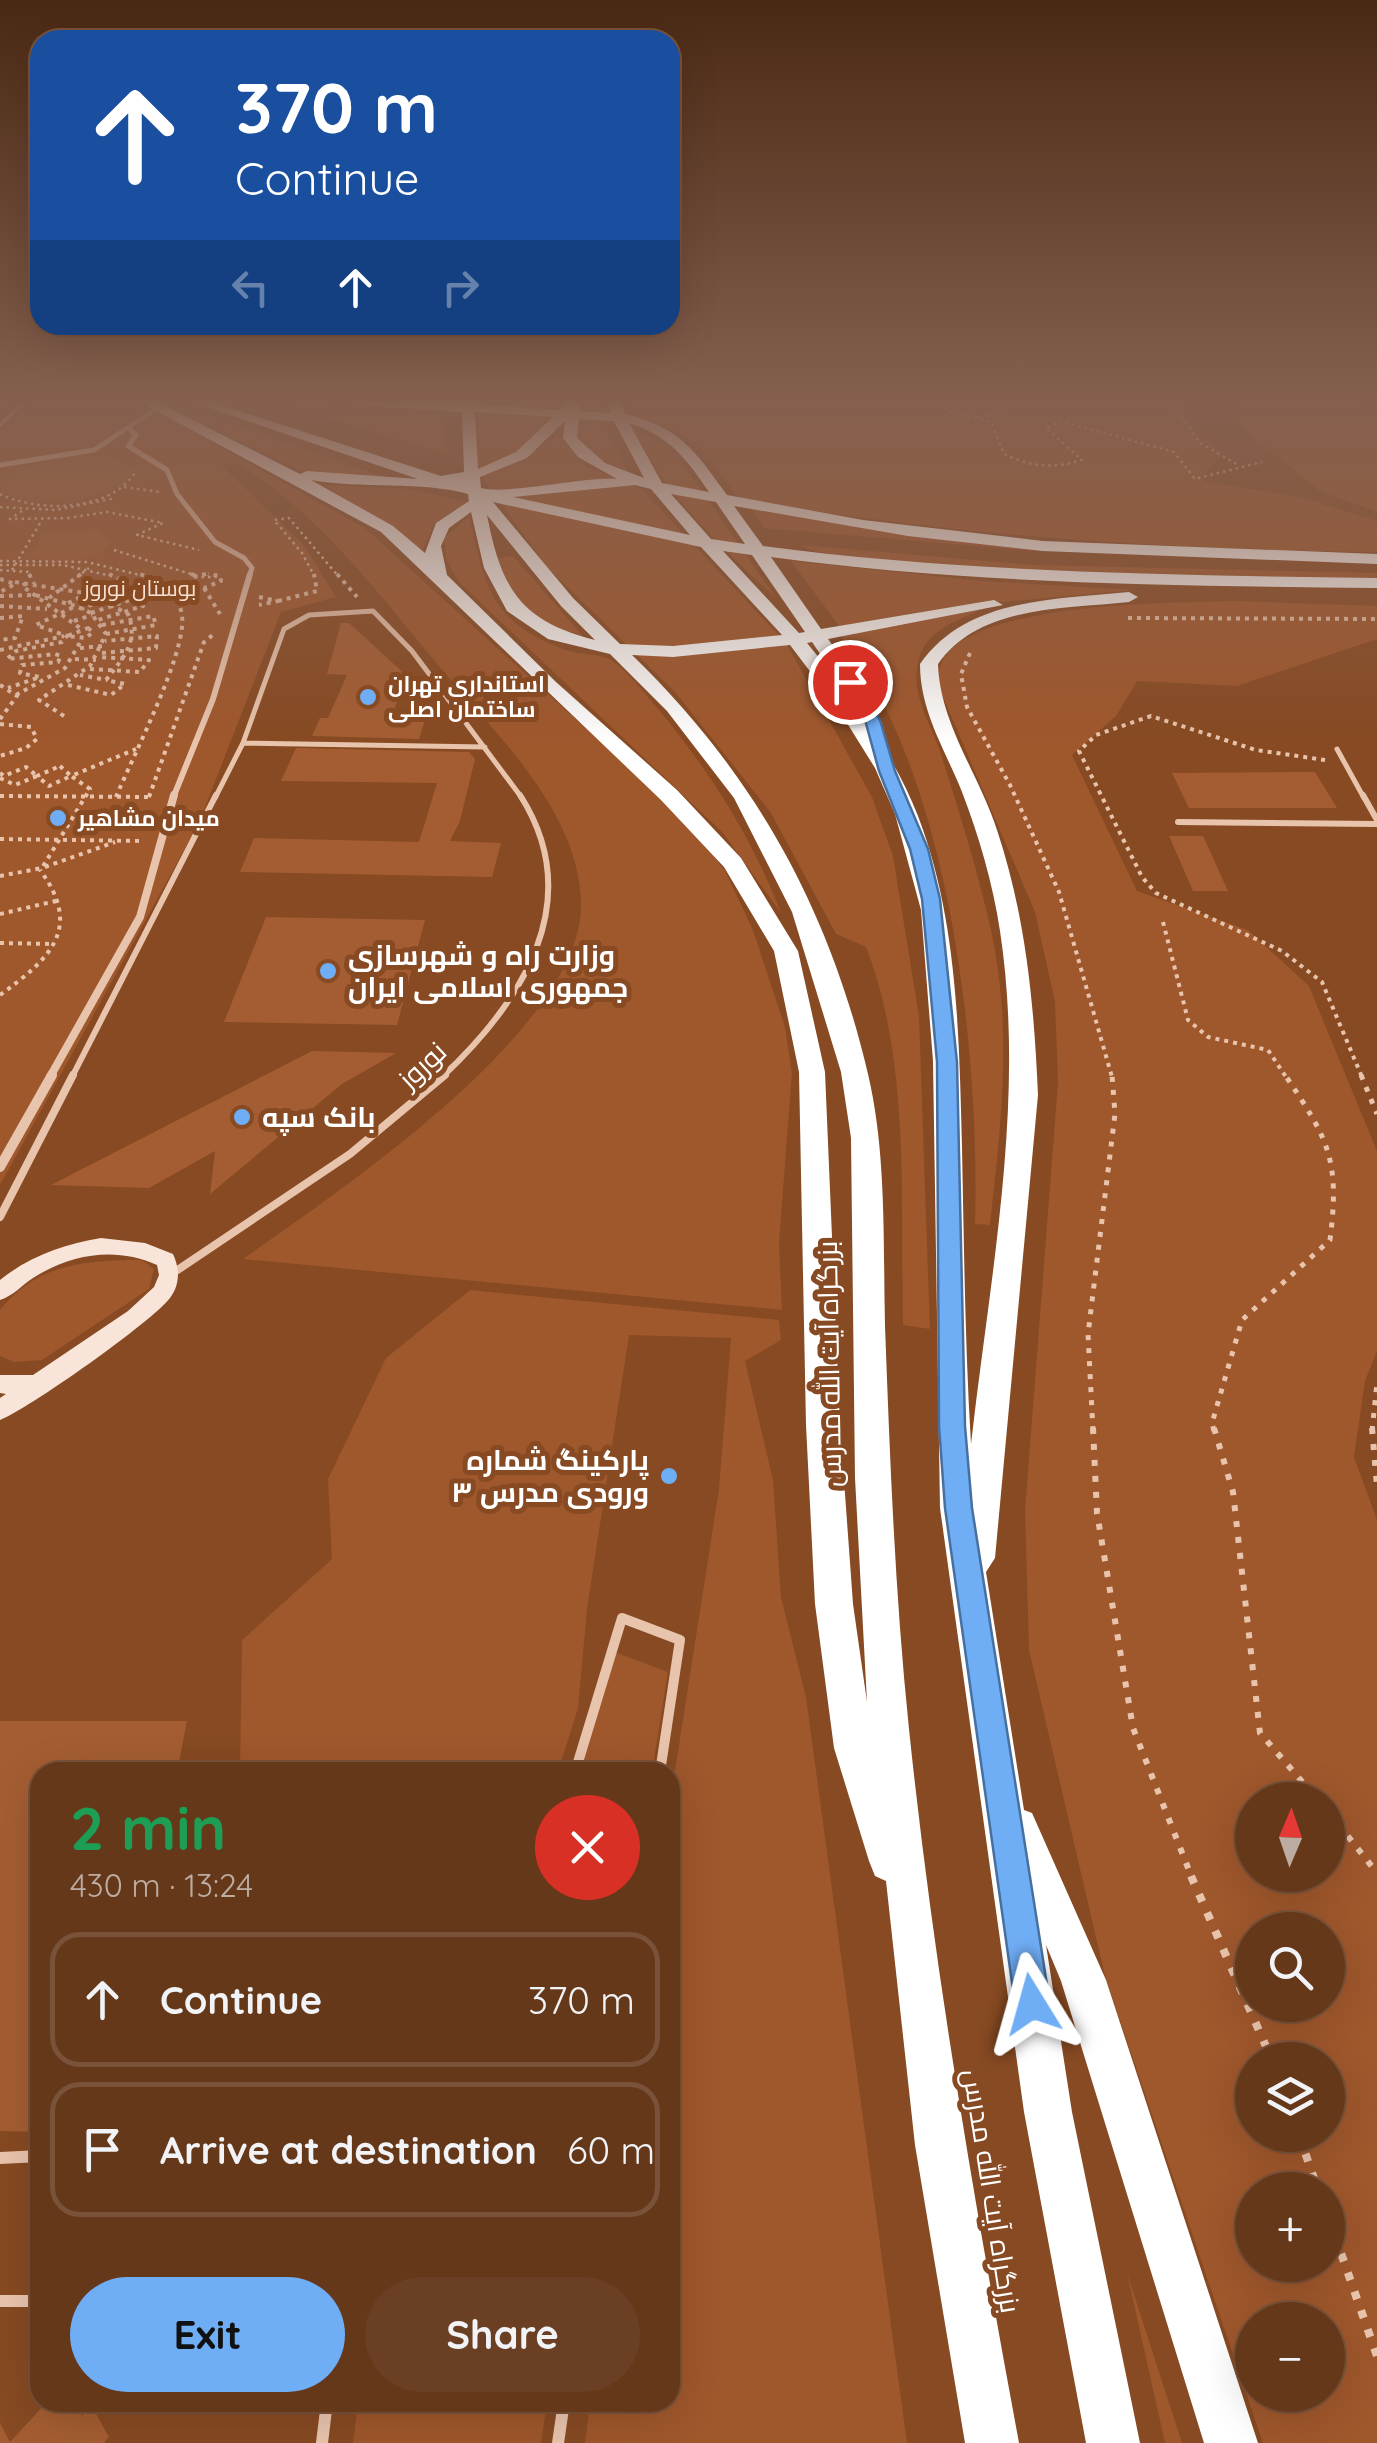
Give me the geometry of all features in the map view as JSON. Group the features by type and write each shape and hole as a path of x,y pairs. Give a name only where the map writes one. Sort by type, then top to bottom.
{"highway":[{"path":"362,515 387,529 440,576 549,686 696,823 756,895 786,951 812,1072 823,1425 834,1604 854,1748 910,1926"},
{"path":"440,576 433,548 440,528 453,515"},
{"path":"487,515 498,584 514,608 548,634 597,649 665,652 732,646 1027,602 1127,607"},
{"name":"بزرگراه آیت الله مدرس","path":"503,515 567,602 658,690 730,775 804,912 840,1019 865,1138 873,1478 890,1728 910,1926 939,2144 992,2443"},
{"path":"569,515 707,543 816,558 1053,578 1377,583"},
{"path":"643,515 796,538 999,556 1377,567"},
{"path":"682,515 801,648 887,771"},
{"path":"734,515 810,621 872,720 887,771 919,849 936,950 947,1062 952,1426 972,1611 1065,2210 1113,2443"},
{"path":"800,515 879,529 1088,550 1377,558"},
{"path":"972,1611 1024,1095 1024,1060 1012,929 1000,877 972,791 936,715 929,664 951,635 991,618 1032,608 1127,607 1377,593"},
{"path":"1000,1788 1083,1980 1150,2177 1230,2443"}],"street":[{"path":"0,1166 140,917 175,797 214,698 247,592 252,568 216,542 194,515"},
{"path":"0,1292 56,1256 107,1246 149,1250 166,1260 169,1276 162,1292 136,1318 0,1410"},
{"path":"0,1384 37,1385"}],"lane":[{"path":"0,1217 243,743 284,629 309,615 361,609"},
{"name":"نوروز","path":"169,1276 382,1132 458,1064 512,1002 536,956 547,920 550,868 540,834 513,782 378,613 361,609"},
{"path":"243,743 484,747"},
{"path":"1178,822 1377,822 1337,749"},
{"path":"577,1762 622,1618 680,1640 662,1762"},
{"path":"0,2158 30,2156"},
{"path":"0,2302 30,2301"},
{"path":"322,2443 327,2412"},
{"path":"558,2443 563,2412"}],"path":[{"path":"10,520 16,515"},
{"path":"0,518 42,521 90,515"},
{"path":"122,515 163,523 137,535 224,557 237,554"},
{"path":"278,601 318,591 318,578 307,560 274,520 290,518 344,578 361,609"},
{"path":"13,568 42,521"},
{"path":"114,550 197,576 222,578 204,588"},
{"path":"0,566 59,559 107,565 164,585 181,602 185,628 181,641 116,797"},
{"path":"0,566 28,572 34,584"},
{"path":"0,566 90,568 139,584 159,599"},
{"path":"49,598 90,568"},
{"path":"197,576 189,584 204,588 220,610 218,621"},
{"path":"0,579 66,585 104,598 126,612 136,629 132,650 106,680"},
{"path":"0,594 16,582"},
{"path":"0,756 26,748 37,738 31,727 0,722 16,695 56,675 74,659 82,639 92,631 50,609 22,586 26,583"},
{"path":"68,603 106,586 120,591 82,609"},
{"path":"56,599 76,588"},
{"path":"0,594 56,599 92,614 102,626 106,634 104,644 88,669 38,700 64,716"},
{"path":"74,622 133,599 143,606 98,620"},
{"path":"0,606 50,609"},
{"path":"76,606 38,621 36,628 82,639"},
{"path":"1127,607 1377,620"},
{"path":"0,618 23,616 16,638 0,640"},
{"path":"102,626 153,616 156,625 106,634"},
{"path":"8,688 40,677 20,673 22,665 49,666 60,656 33,654 9,660 10,652 62,642 80,628"},
{"path":"149,797 204,642 217,631"},
{"path":"0,650 67,636"},
{"path":"74,659 156,648 156,636 80,648"},
{"path":"982,644 970,653 961,674 967,707 1010,785 1059,892 1111,1063 1115,1114 1088,1334 1096,1513 1133,1728 1196,1889 1264,2042"},
{"path":"88,669 140,672 149,660 98,656"},
{"path":"56,675 125,684 111,696 66,684"},
{"path":"0,685 16,695"},
{"path":"1344,762 1256,750 1152,716 1096,736 1079,751 1142,877 1156,893 1282,951 1322,982 1377,1114"},
{"path":"1,776 26,767 49,786 136,749"},
{"path":"1,776 16,785 60,766 90,789 41,869"},
{"path":"0,796 175,797"},
{"path":"0,839 162,841"},
{"path":"0,876 41,869 120,840"},
{"path":"0,994 22,979 52,944 62,919 61,900 41,869"},
{"path":"0,914 61,900"},
{"path":"1163,922 1188,1020 1208,1037 1268,1050 1320,1126 1337,1186 1330,1240 1242,1320 1212,1423 1233,1492 1260,1734 1302,1782"},
{"path":"0,943 52,944"},
{"path":"1377,1383 1372,1426 1377,1486"},
{"path":"1345,1834 1377,1874"},
{"path":"1345,2265 1377,2356"}],"green space":[{"name":"بوستان نوروز","path":"0,515 273,515 304,545 336,597 281,612 199,823 0,1185"},
{"path":"305,515 341,515 366,529 657,793 725,871 753,930 785,1027 792,1073 779,1243 782,1310 243,1259 392,1150 501,1052 543,1001 572,950 581,901 577,869 567,838 534,780 325,534"},
{"path":"369,515 447,515 434,524 423,550"},
{"path":"509,515 665,515 786,643 872,797 893,856 919,1016 930,1329 903,1325 897,1085 880,992 866,947 836,934 771,813 676,693 548,568"},
{"path":"693,515 718,515 777,599"},
{"path":"756,515 788,515 1049,552 764,528"},
{"path":"846,515 1358,515 1377,521 1377,552 1215,548"},
{"path":"469,517 487,583 506,615 521,628 571,652 611,660 636,683 696,757 728,806 781,913 723,833 459,582 446,559 444,538"},
{"path":"801,545 1032,565 1377,573 1377,578 977,567 831,554"},
{"path":"513,556 582,635 539,618 518,599 498,558"},
{"path":"791,561 983,581 1134,590 970,605 839,626"},
{"path":"1234,601 1377,606 1377,639 1237,686 1137,681 1116,716 1072,755 1137,891 1248,930 1309,986 1377,1151 1377,1351 1365,1381 1354,1457 1377,1520 1377,2443 1263,2443 1253,2412 1345,2412 1345,2302 1235,2302 1235,2360 1105,1976 1029,1650 1025,1510 1058,1083 1055,1002 1035,912 940,690 939,669 956,645 986,629 1027,618 1121,605"},
{"path":"986,608 935,634 922,651 917,686 971,852 1001,992 1003,1068 990,1225 975,1224 971,1078 963,997 932,834 907,758 876,690 838,632"},
{"path":"142,1260 154,1269 149,1289 42,1360 14,1362 0,1356 0,1310 30,1282 83,1263"},
{"path":"470,1290 779,1320 781,1340 745,1361 773,1480 781,1597 806,1697 907,2443 585,2443 589,2412 680,2412 680,1762 676,1762 719,1489 731,1338 629,1335 587,1609 578,1708 561,1762 240,1762 242,1640 332,1559 328,1479 386,1358"},
{"path":"612,1651 668,1672 654,1762 581,1762"},
{"path":"1127,2273 1182,2443 1165,2443"},
{"path":"357,2412 546,2412 541,2443 353,2443"}],"building":[{"path":"96,530 111,543 98,555 56,563 29,556 43,534"},
{"path":"341,623 349,623 407,676 390,720 425,720 419,739 312,736 320,718 328,718 347,675 327,674"},
{"path":"296,748 469,752 475,759 460,821 450,841 501,843 492,877 240,872 254,838 419,842 437,783 281,781"},
{"path":"1315,772 1337,808 1189,808 1172,773"},
{"path":"1169,836 1203,836 1228,891 1193,891"},
{"name":"وزارت راه و شهرسازی جمهوری اسلامی ایران","path":"266,917 425,920 397,1025 224,1022"},
{"name":"بانک سپه","path":"312,1051 396,1053 342,1084 210,1194 215,1151 149,1188 51,1185"},
{"path":"0,1721 187,1721 179,1762 30,1762 30,2132 0,2131"},
{"path":"38,2412 80,2412 82,2416 95,2412 109,2437 104,2443 0,2443 0,2423 10,2442"}],"place":[{"name":"استانداری تهران ساختمان اصلی","path":"368,697"},
{"name":"میدان مشاهیر","path":"58,818"},
{"name":"وزارت راه و شهرسازی جمهوری اسلامی ایران","path":"328,971"},
{"name":"بانک سپه","path":"242,1117"},
{"name":"پارکینگ شماره ۳ ورودی مدرس","path":"669,1476"}],"route":[{"path":"850,682 872,720 887,771 919,849 931,899 947,1062 952,1426 958,1508 1032,2004"}]}
